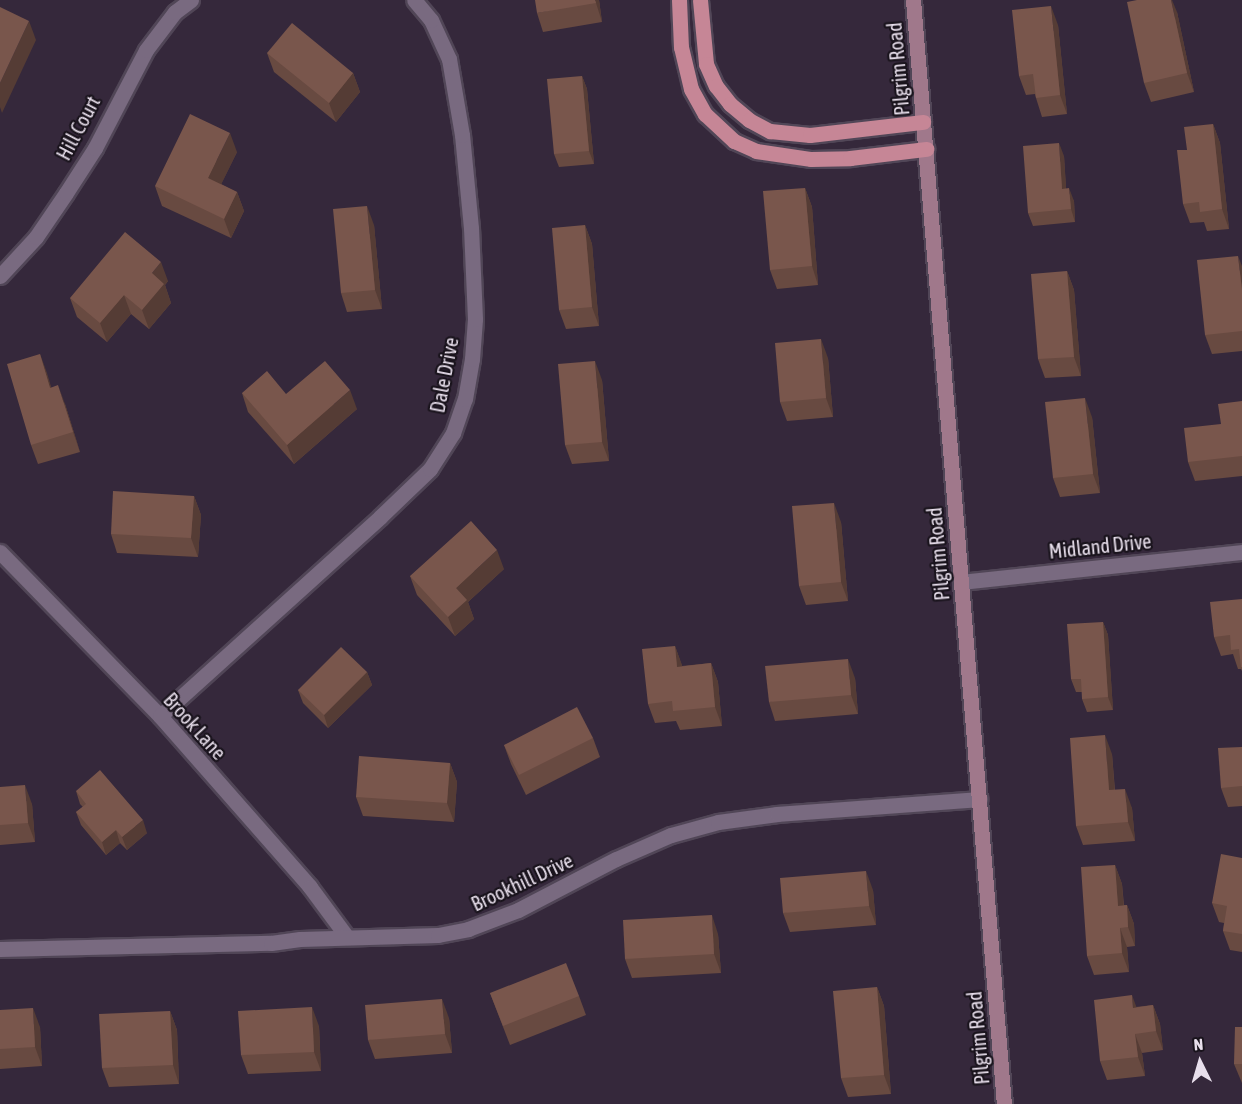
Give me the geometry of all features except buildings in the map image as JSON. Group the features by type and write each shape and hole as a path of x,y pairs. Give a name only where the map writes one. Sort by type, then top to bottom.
{"main road":[{"path":"679,0 681,47 691,89 705,114 734,141 756,152 811,159 850,158 926,149"},
{"path":"700,0 706,64 716,86 730,104 749,120 770,131 810,135 923,122"},
{"name":"Pilgrim Road","path":"913,0 1004,1104"}],"street":[{"name":"Hill Court","path":"0,276 36,237 66,193 95,148 146,50 175,12 191,0"},
{"name":"Dale Drive","path":"160,716 430,469 456,425 465,399 475,319 468,193 462,135 449,59 431,20 414,0"},
{"name":"Brook Lane","path":"0,552 160,716 310,886 347,937"},
{"name":"Midland Drive","path":"961,582 1242,552"},
{"name":"Brookhill Drive","path":"0,949 271,943 347,937 402,937 468,929 518,910 671,835 718,822 777,814 979,799"}]}
